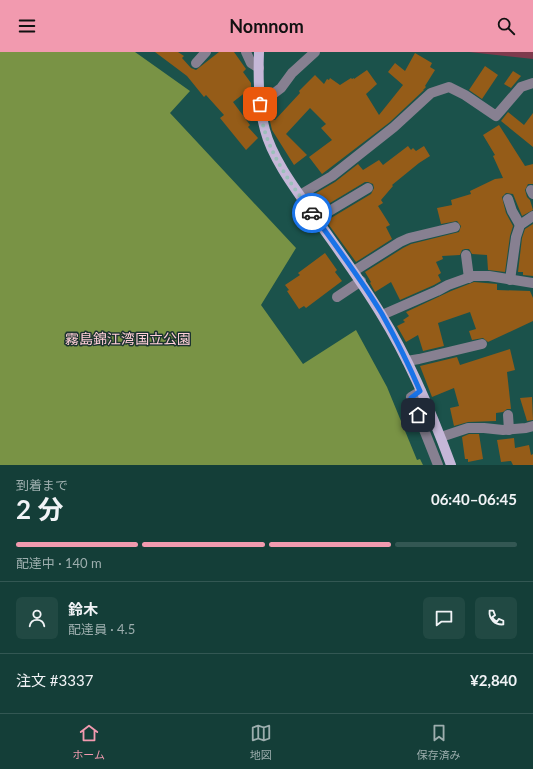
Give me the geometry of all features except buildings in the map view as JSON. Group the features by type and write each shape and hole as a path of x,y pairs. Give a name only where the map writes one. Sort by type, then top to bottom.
{"main road":[{"path":"259,52 259,93 265,132 283,169 316,219 354,271 382,315 407,361 441,437 451,465"}],"street":[{"path":"196,63 206,52"},
{"path":"246,52 251,63 259,68"},
{"path":"259,93 273,94 281,88 292,73 315,52"},
{"path":"300,195 332,176 394,127 431,93 448,87 465,95 496,116 521,87 533,83"},
{"path":"316,219 368,188"},
{"path":"508,199 512,211 520,225"},
{"path":"510,280 516,237 520,225 533,216"},
{"path":"354,271 400,242 409,238 456,227"},
{"path":"466,255 469,278"},
{"path":"382,315 432,293 448,284 473,276 489,276 533,283"},
{"path":"338,297 361,282"},
{"path":"407,361 482,344"},
{"path":"420,391 411,398 438,465"},
{"path":"508,415 509,430"},
{"path":"441,437 468,428 509,430 533,426"}],"shaded area":[{"name":"霧島錦江湾国立公園","path":"0,52 135,52 190,91 170,113 296,248 261,305 303,364 356,330 387,387 417,460 420,459 423,465 0,465"},
{"path":"469,52 533,52 533,59"}],"way so far":[{"path":"260,104 265,132 272,148 283,169 312,213"}],"route":[{"path":"312,213 365,288 382,315 407,361 420,391 411,398 418,415"}]}
